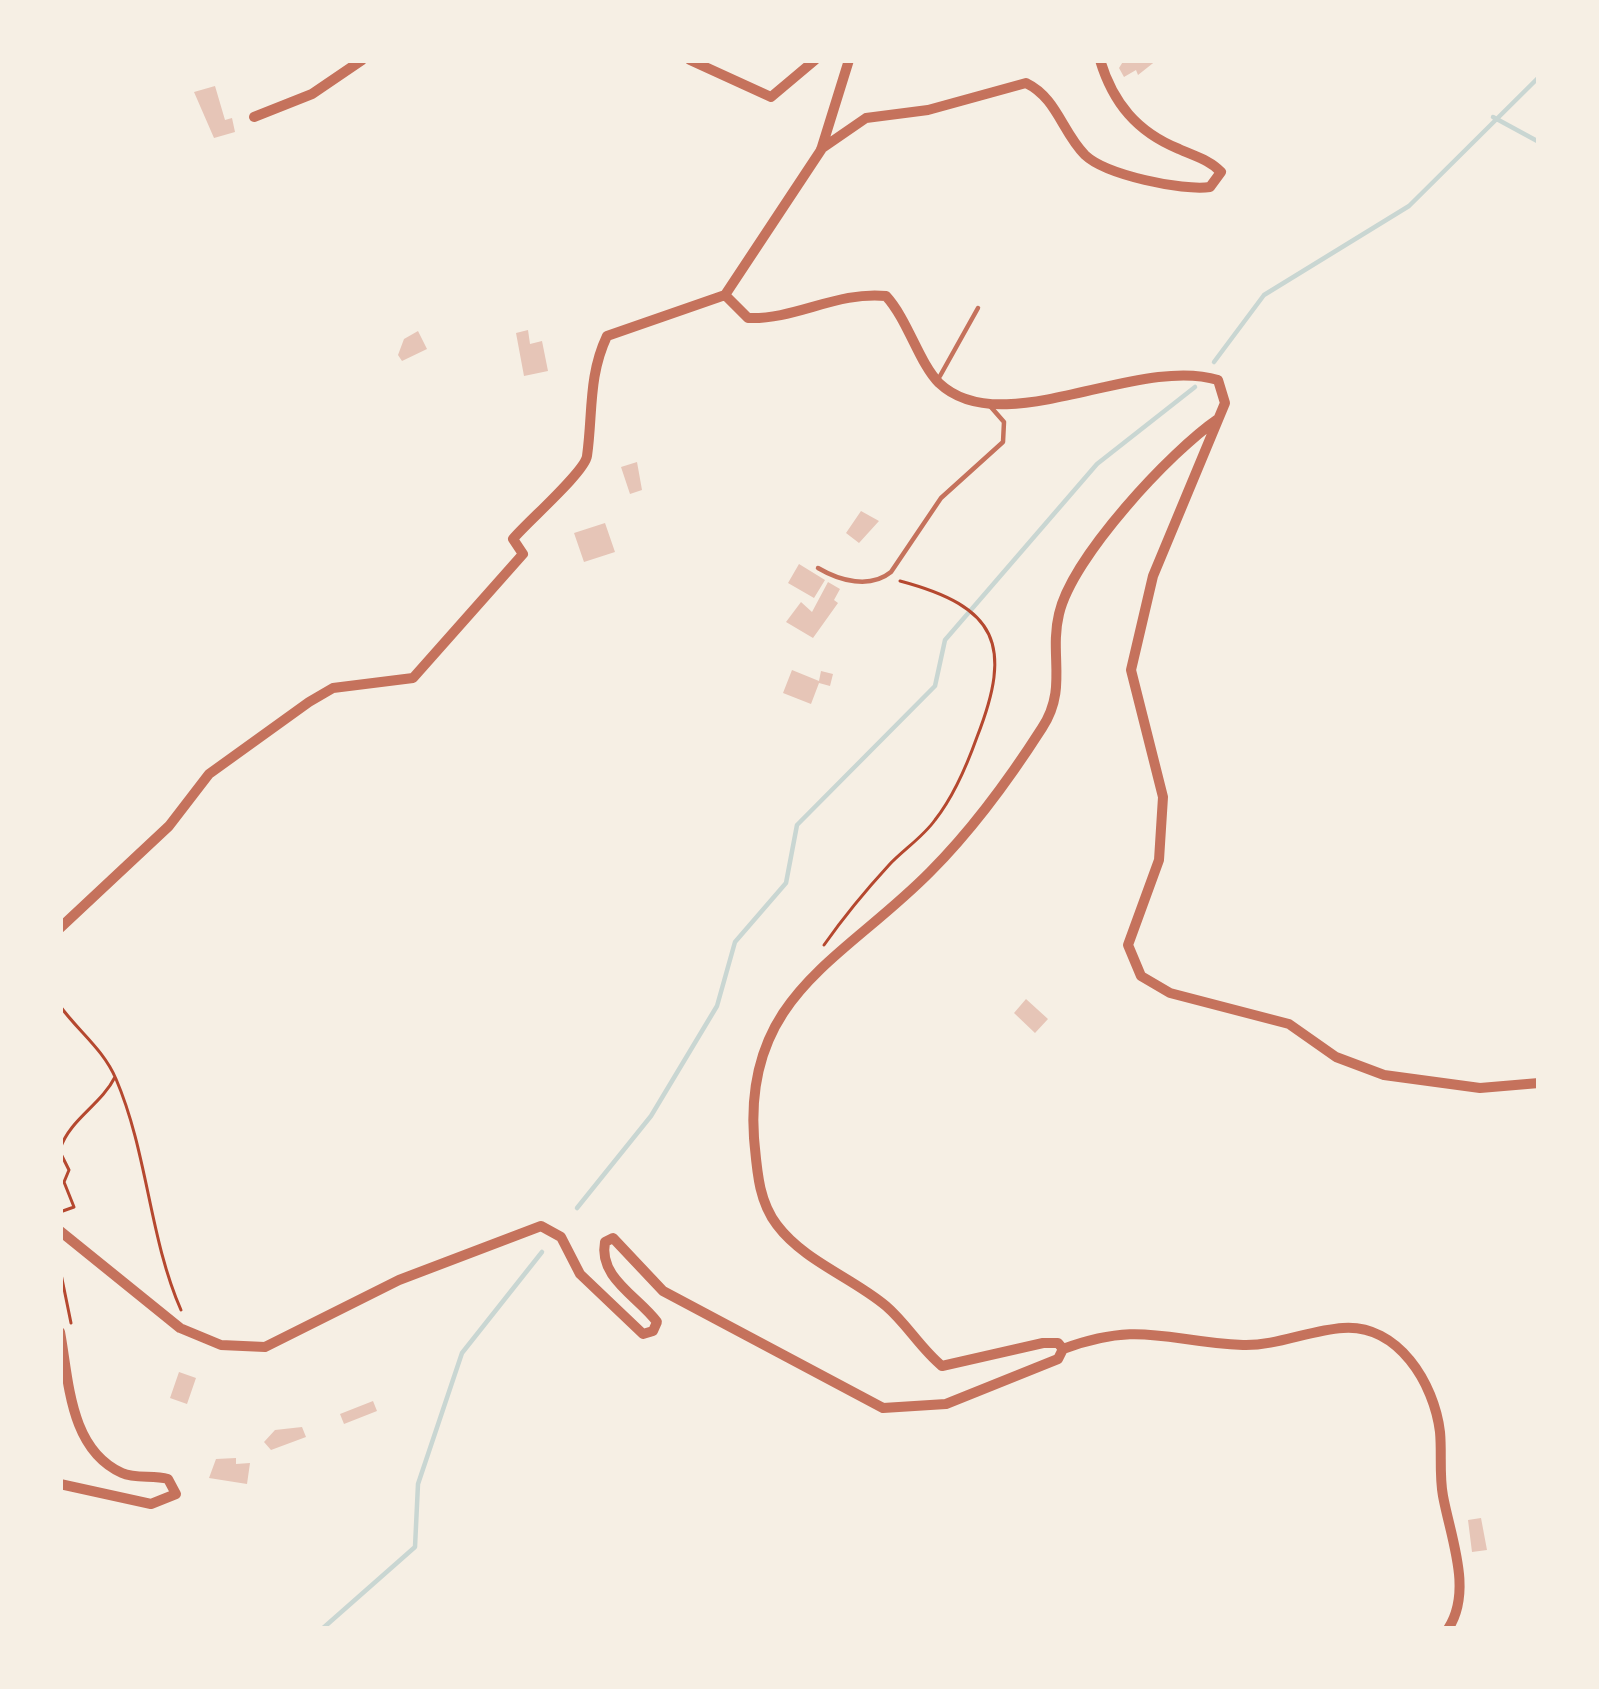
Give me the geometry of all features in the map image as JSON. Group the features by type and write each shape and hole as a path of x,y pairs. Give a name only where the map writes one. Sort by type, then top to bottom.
{"street":[{"path":"254,117 312,94 362,60"},
{"path":"690,60 771,97 815,60"},
{"path":"820,150 866,118 928,110 1026,83 1052,104 1095,162 1194,190 1219,180 1221,172 1213,164 1165,144 1123,112 1100,60"},
{"path":"60,928 169,826 209,774 333,688 413,678 483,596 520,562 523,554 513,539 578,473 587,456 594,363 608,336 725,295 820,150 844,64"},
{"path":"725,295 748,318 770,319 838,297 886,296 901,313 937,382 990,406 1146,376 1194,373 1219,380 1226,403 1153,576 1130,670 1163,797 1159,860 1128,945 1141,976 1170,993 1289,1024 1336,1057 1384,1075 1480,1088 1539,1083"},
{"path":"1063,1349 1043,1342 942,1366 887,1307 789,1239 774,1222 757,1177 751,1095 766,1040 806,978 866,933 934,869 989,804 1058,703 1059,614 1091,549 1176,448 1218,419"},
{"path":"60,1232 181,1328 234,1347 266,1347 399,1280 542,1226 561,1237 580,1274 643,1334 653,1331 657,1322 610,1272 603,1253 605,1242 613,1238 663,1291 884,1408 946,1404 1046,1365 1063,1349 1136,1330 1231,1344 1348,1327 1385,1337 1411,1357 1440,1430 1442,1487 1461,1591 1459,1612 1448,1629"},
{"path":"60,1332 69,1394 94,1449 126,1475 168,1479 176,1484 176,1494 151,1504 60,1484"}],"lane":[{"path":"937,382 978,308"},
{"path":"818,568 843,580 881,580 892,572 941,498 1004,442 1004,422 990,406"}],"path":[{"path":"806,978 827,941 876,880 935,820 966,765 997,685 995,649 977,619 942,592 895,580 892,572"},
{"path":"60,1006 94,1041 115,1077 149,1185 158,1250 180,1310 194,1320"},
{"path":"60,1212 74,1207 64,1182 69,1170 60,1150 73,1124 83,1119 115,1077"}],"building":[{"path":"1124,60 1157,60 1138,75 1136,70 1124,77 1119,68"},
{"path":"215,86 225,120 232,118 235,132 214,138 194,92"},
{"path":"528,330 530,344 542,341 548,371 524,376 516,333"},
{"path":"418,331 427,349 402,361 398,355 404,339"},
{"path":"637,462 642,490 630,494 621,467"},
{"path":"861,511 879,521 859,543 846,533"},
{"path":"605,523 615,552 584,562 574,533"},
{"path":"799,564 825,580 814,598 788,583"},
{"path":"828,582 840,589 834,600 838,603 813,638 786,622 801,602 812,612"},
{"path":"792,670 819,681 821,671 833,674 830,686 819,683 811,704 783,693"},
{"path":"1026,999 1048,1019 1035,1033 1014,1013"},
{"path":"179,1372 196,1378 187,1404 170,1398"},
{"path":"373,1401 377,1411 344,1424 340,1414"},
{"path":"302,1427 306,1437 271,1450 264,1442 275,1430"},
{"path":"236,1458 236,1464 250,1463 247,1484 209,1478 216,1459"},
{"path":"1481,1518 1487,1550 1472,1552 1468,1520"}],"waterway":[{"path":"1214,362 1264,295 1409,206 1539,77"},
{"path":"1493,117 1539,142"},
{"path":"577,1208 651,1116 717,1006 735,942 786,883 797,825 935,686 945,640 1097,464 1195,387"},
{"path":"322,1629 415,1547 418,1484 462,1353 542,1252"}]}
